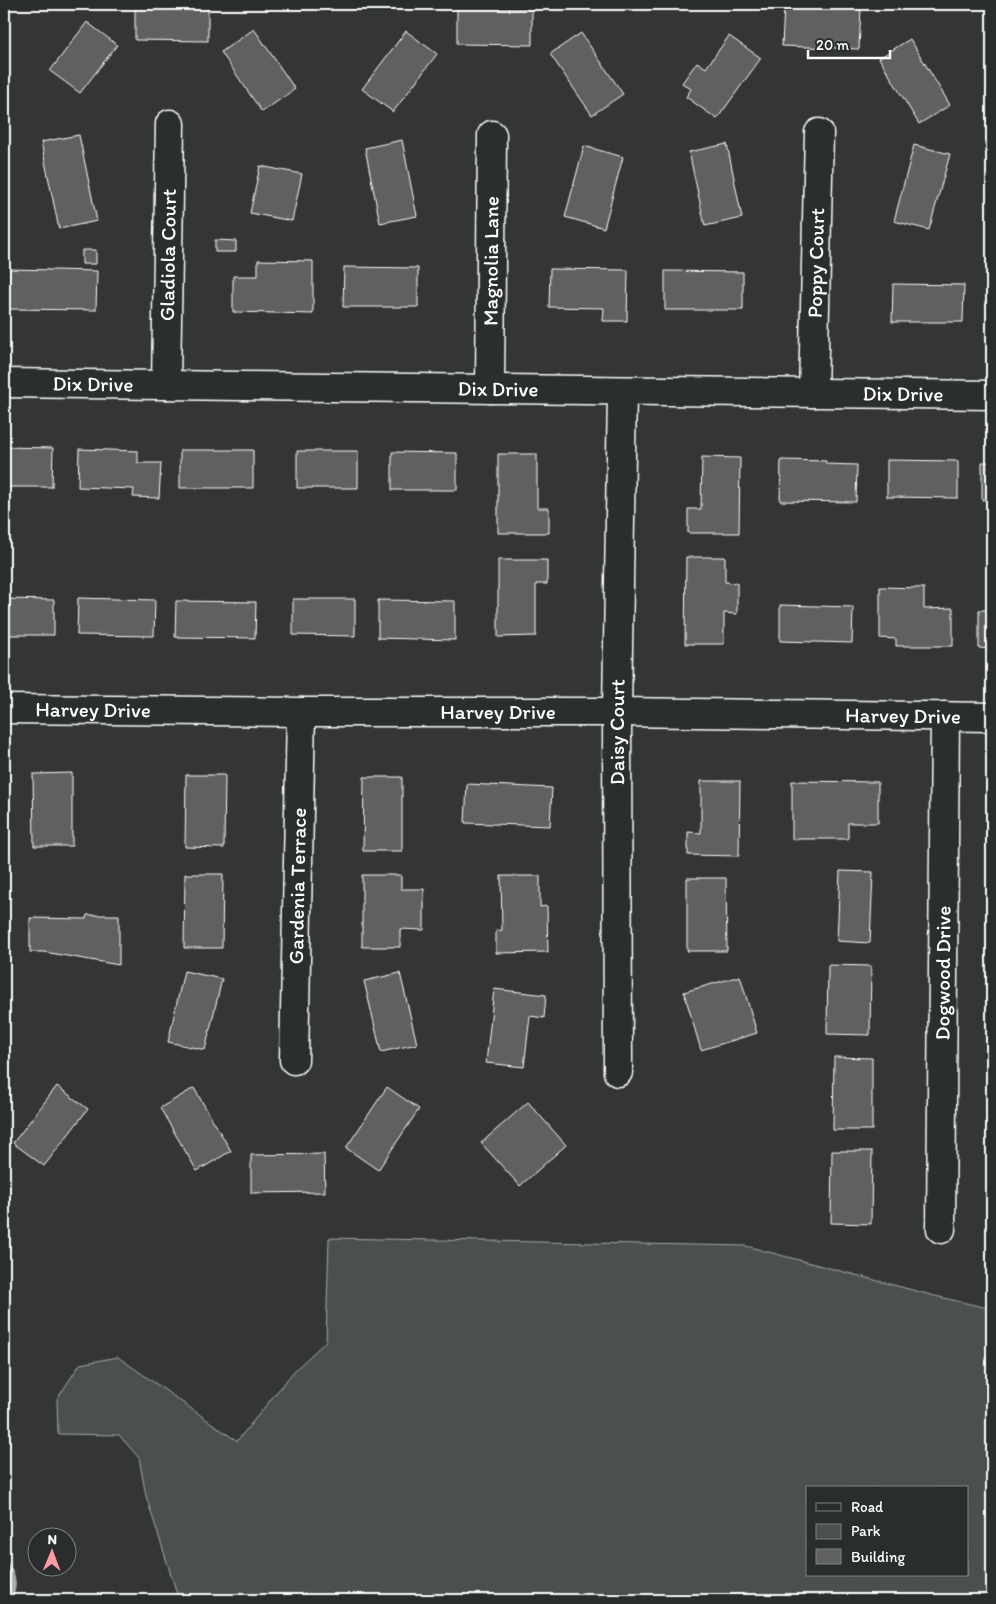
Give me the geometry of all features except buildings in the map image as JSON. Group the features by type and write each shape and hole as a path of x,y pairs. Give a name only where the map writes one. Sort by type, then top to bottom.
{"street":[{"name":"Gladiola Court","path":"166,385 170,124"},
{"name":"Poppy Court","path":"813,392 819,133"},
{"name":"Magnolia Lane","path":"490,389 492,135"},
{"name":"Dix Drive","path":"4,383 992,395"},
{"name":"Daisy Court","path":"618,1072 617,712 622,390"},
{"name":"Harvey Drive","path":"4,709 301,712 617,712 992,717"},
{"name":"Gardenia Terrace","path":"294,1060 301,712"},
{"name":"Dogwood Drive","path":"941,1229 945,716"}],"green space":[{"path":"329,1238 746,1246 935,1296 992,1309 992,1600 179,1600 146,1496 139,1458 119,1435 58,1434 57,1399 80,1364 118,1357 237,1441 294,1371 326,1341"}],"waterway":[{"path":"4,1565 11,1582 8,1600"}]}
